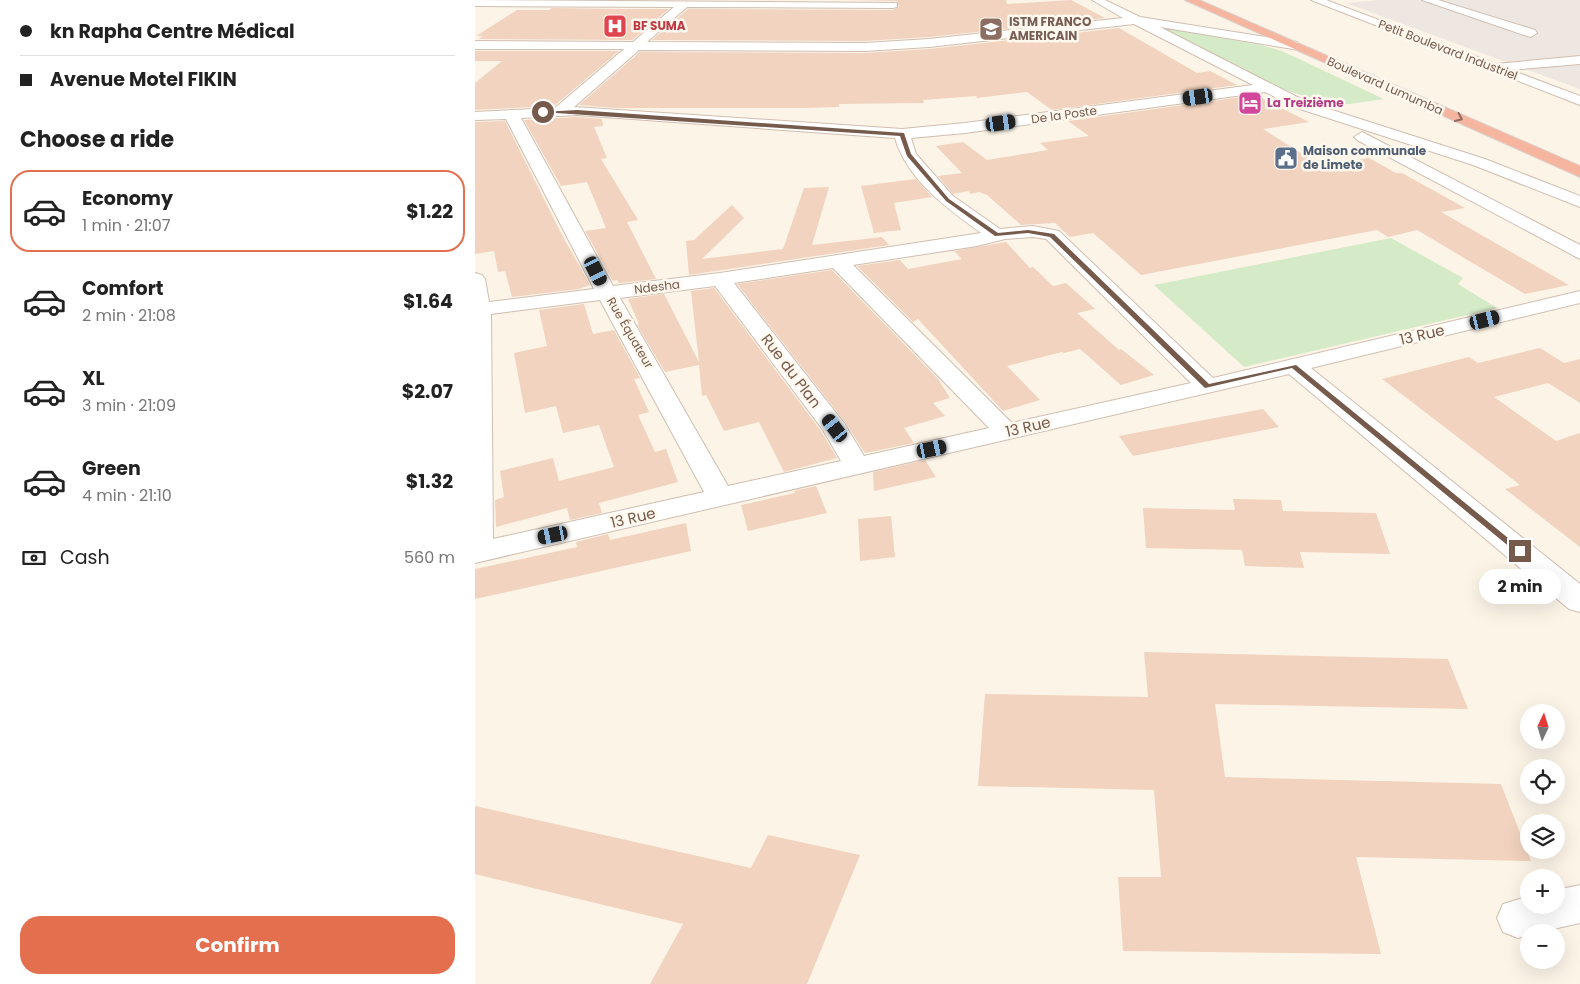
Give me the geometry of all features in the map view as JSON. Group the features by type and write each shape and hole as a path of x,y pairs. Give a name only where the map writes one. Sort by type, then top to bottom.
{"highway":[{"name":"Boulevard Lumumba","path":"1191,0 1580,172"},
{"name":"Boulevard Lumumba","path":"1217,0 1319,43 1404,84 1580,157"}],"street":[{"path":"1097,0 1269,87 1580,254"},
{"name":"Petit Boulevard Industriel","path":"1317,0 1580,100"},
{"path":"1427,0 1531,34"},
{"path":"475,3 686,2 893,5"},
{"path":"560,111 686,2"},
{"path":"475,45 634,47 889,46 1135,20 1293,45"},
{"path":"1495,68 1580,60"},
{"name":"De la Poste","path":"475,116 560,111 902,134 965,128 1269,87"},
{"path":"1302,105 1479,162 1580,202"},
{"name":"Rue Équateur","path":"511,114 607,294 721,498"},
{"path":"902,134 908,155 947,200 997,235"},
{"name":"Ndesha","path":"478,309 720,279 839,262 977,240 997,235 1042,232 1052,235 1207,386"},
{"path":"839,262 1007,432"},
{"path":"475,278 478,309 477,552"},
{"name":"Rue du Plan","path":"720,279 835,428 857,466"},
{"name":"13 Rue","path":"477,552 721,498 1294,366 1580,297"},
{"path":"1294,366 1580,601"},
{"path":"1518,918 1580,904"}],"shaded area":[{"path":"1379,0 1580,0 1580,89 1346,3"}],"green space":[{"path":"1158,26 1261,45 1282,51 1384,99 1335,106 1279,88 1152,27"},
{"path":"1391,238 1463,278 1458,284 1497,308 1244,367 1154,285"}],"building":[{"path":"846,0 1006,0 1007,4 1071,0 1105,18 929,37 865,41 652,40 688,9 893,10 899,7 897,1"},
{"path":"552,8 669,9 632,40 479,39 483,36 476,36 517,10 549,10"},
{"path":"1119,28 1197,73 1210,71 1237,85 1052,110 1027,92 977,98 976,96 923,100 924,103 839,104 839,107 616,108 579,105 640,52 865,53 929,49"},
{"path":"475,51 619,51 554,106 475,110 475,83 502,61 475,61"},
{"path":"1256,95 1309,122 1263,129 1321,166 1369,158 1396,173 1402,173 1465,208 1441,212 1569,285 1525,294 1417,230 1388,237 1377,230 1141,275 1093,233 1070,237 1055,223 1021,225 987,195 979,192 971,194 968,191 953,194 938,176 962,173 936,146 963,142 987,160 1048,150 1040,143 1089,136 1068,121"},
{"path":"577,117 602,119 603,126 594,127 607,158 601,159 638,220 627,222 656,279 619,283 617,280 613,281 585,231 606,228 587,182 561,186 524,120"},
{"path":"505,121 562,235 590,285 579,289 512,297 505,271 498,272 494,251 475,254 475,122"},
{"path":"916,179 932,197 894,203 901,230 874,233 861,186"},
{"path":"829,187 812,245 882,237 889,245 689,275 686,241 694,240 732,205 744,218 702,259 783,249 804,188"},
{"path":"1006,242 1030,268 1033,267 1053,286 1066,283 1095,309 1077,313 1119,350 1121,349 1154,375 1121,385 1080,349 1062,352 1007,366 1040,400 1003,411 918,319 913,322 857,266 900,260 908,269 962,259 954,251"},
{"path":"832,270 938,379 950,398 933,403 945,416 904,428 914,443 865,453 845,422 737,284"},
{"path":"714,288 821,431 837,458 784,472 759,422 724,431 706,395 702,396 699,365 665,372 637,325 639,324 628,299 664,294 699,362 691,291"},
{"path":"584,304 593,334 614,330 640,378 634,379 649,412 638,415 655,452 666,449 678,482 599,503 602,513 570,520 567,508 496,527 495,500 504,497 500,471 553,458 559,481 614,467 599,425 563,433 556,406 525,413 514,353 547,346 539,310"},
{"path":"1540,348 1564,363 1580,359 1580,403 1548,383 1494,397 1556,441 1580,433 1580,547 1505,489 1520,485 1382,379 1469,357 1478,363"},
{"path":"1263,409 1279,427 1133,456 1119,436"},
{"path":"925,460 936,477 874,491 873,472"},
{"path":"816,486 827,513 748,531 741,505 795,493 794,491"},
{"path":"1233,499 1281,500 1283,511 1376,513 1390,554 1300,552 1304,568 1245,566 1242,550 1146,548 1143,508 1235,510"},
{"path":"891,516 895,557 860,561 858,519"},
{"path":"686,523 691,551 475,599 475,569 577,547 576,542 608,534 610,540"},
{"path":"1144,652 1448,659 1468,709 1215,704 1225,777 1501,784 1520,833 1520,859 1530,859 1531,861 1356,857 1381,954 1123,951 1118,877 1161,877 1154,790 978,786 985,694 1148,697"},
{"path":"475,806 751,868 768,835 860,855 807,984 650,984 683,924 475,874"}],"place":[{"name":"BF SUMA","path":"615,26"},
{"name":"ISTM FRANCO AMERICAIN","path":"991,29"},
{"name":"La Treizième","path":"1250,103"},
{"name":"Maison communale de Limete","path":"1286,158"}],"route":[{"path":"543,112 577,111 902,134 908,155 947,200 997,235 1028,232 1042,232 1052,235 1207,386 1294,366 1520,551"}]}
